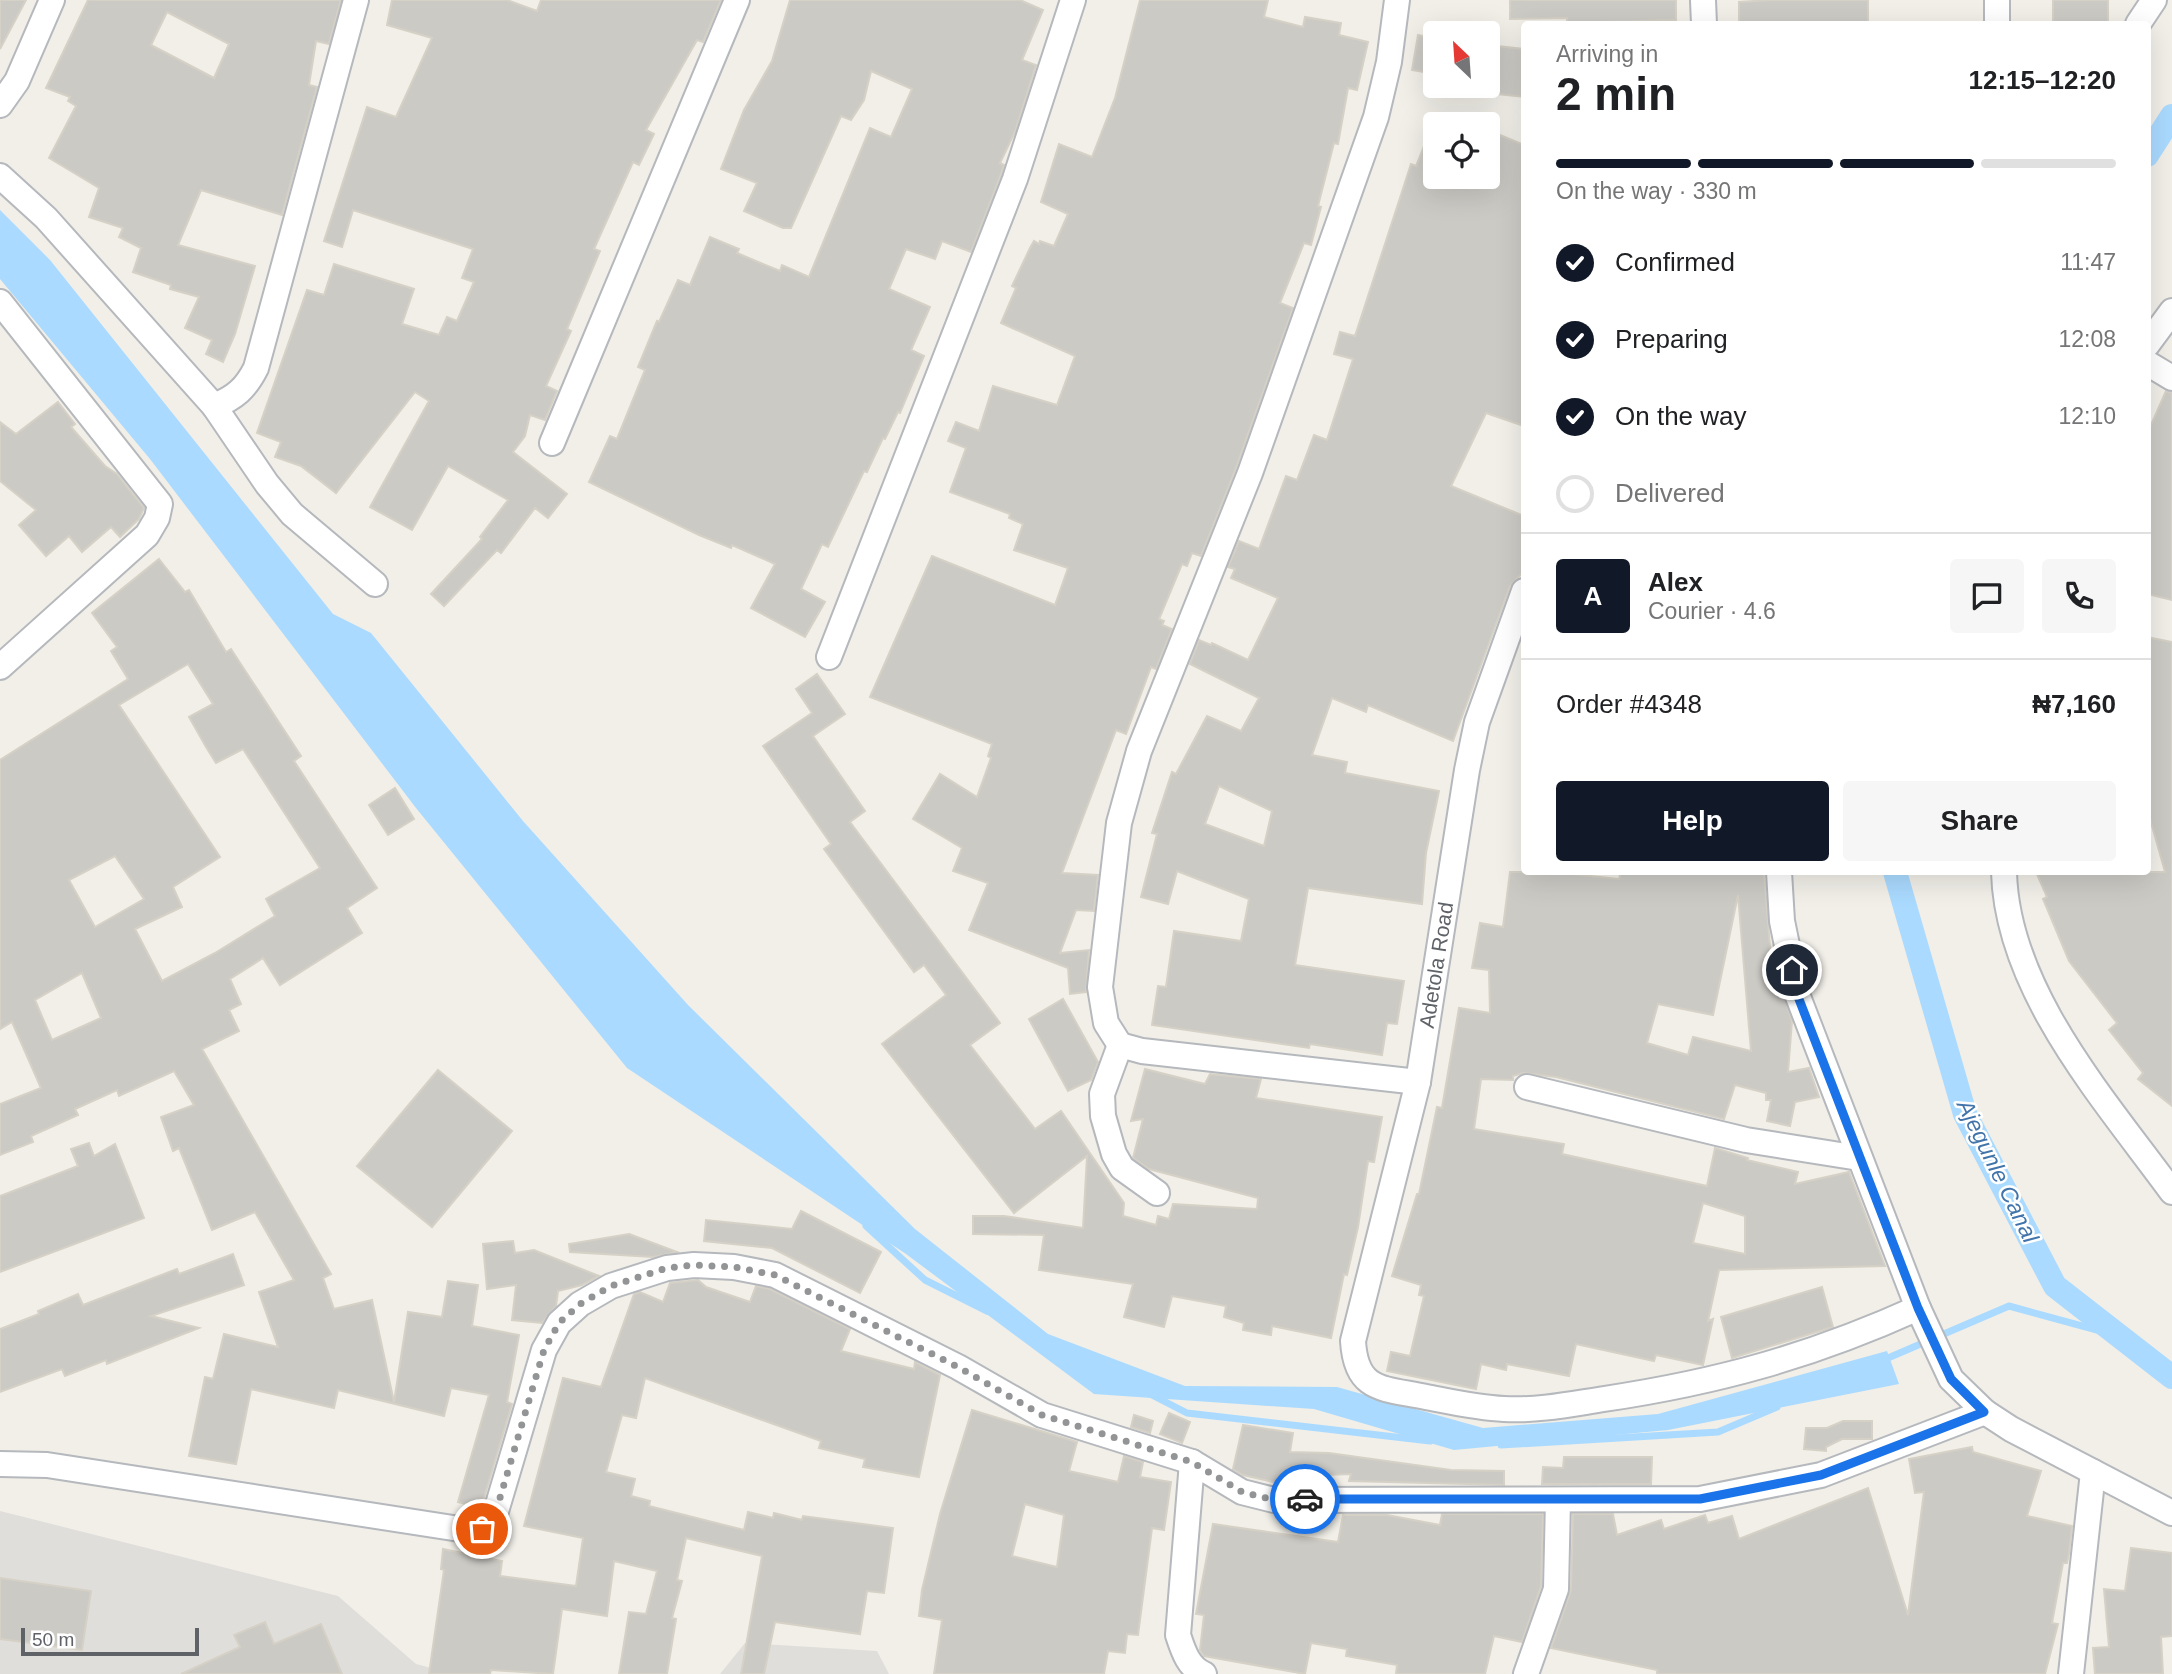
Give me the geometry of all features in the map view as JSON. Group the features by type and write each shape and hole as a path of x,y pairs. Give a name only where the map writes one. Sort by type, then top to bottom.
{"street":[{"path":"0,105 17,81 52,0"},
{"path":"214,406 233,399 249,382 256,368 356,0"},
{"path":"552,443 737,0"},
{"path":"829,656 1015,179 1073,0"},
{"path":"1397,0 1389,62 1376,117 1250,473 1139,751 1119,823 1100,987 1106,1023 1121,1045 1142,1051 1418,1082"},
{"path":"1703,0 1704,21"},
{"path":"1997,0 1997,21"},
{"path":"2140,21 2154,0"},
{"path":"0,176 46,218 214,406 267,484 292,514 376,584"},
{"path":"0,302 160,504 157,518 148,535 0,667"},
{"path":"2151,339 2172,310"},
{"path":"2151,365 2172,378"},
{"name":"Adetola Road","path":"1521,599 1490,681 1467,770 1418,1082 1353,1341 1354,1366 1367,1382 1384,1389 1475,1407 1534,1409 1669,1390 1788,1360 1846,1341 1918,1308"},
{"path":"1779,875 1782,920 1797,994 1918,1308 1951,1379 1984,1412 2172,1513"},
{"path":"2005,875 2015,936 2043,1003 2066,1046 2172,1192"},
{"path":"1121,1045 1102,1094 1103,1116 1114,1154 1122,1168 1157,1193"},
{"path":"1527,1087 1721,1135 1859,1158"},
{"path":"0,1464 47,1465 466,1530 482,1529 494,1518 544,1350 559,1323 580,1304 611,1286 667,1268 694,1265 734,1267 775,1275 958,1367 1042,1415 1192,1462 1242,1492 1274,1500 1700,1499 1769,1488 1821,1475 1984,1412"},
{"path":"1192,1462 1178,1635 1186,1657 1197,1671 1204,1674"},
{"path":"2071,1674 2093,1472"},
{"path":"1526,1674 1556,1589 1558,1500"}],"shaded area":[{"path":"0,1511 338,1596 416,1664 454,1674 0,1674"},
{"path":"745,1643 877,1651 889,1674 720,1674"}],"water":[{"path":"0,210 50,260 333,614 371,633 523,821 688,1005 915,1229 1048,1334 1185,1386 1337,1387 1483,1428 1658,1414 1887,1351 1899,1384 1668,1430 1454,1450 1314,1409 1094,1394 906,1254 627,1068 416,808 150,459 0,279"}],"building":[{"path":"0,0 26,0 0,49"},
{"path":"88,0 341,0 329,44 316,41 309,85 317,87 282,215 201,190 178,245 255,266 235,334 223,362 206,354 212,340 185,328 199,297 170,289 171,285 133,272 141,248 119,237 123,228 89,217 99,188 49,158 76,106 68,101 70,97 46,88","holes":["167,12 229,44 214,78 151,45"]},
{"path":"392,0 507,0 537,11 541,0 721,0 703,42 697,40 646,130 654,134 639,165 633,162 594,249 600,251 567,329 571,331 546,386 557,391 545,420 530,415 525,436 513,452 567,494 548,518 535,508 501,553 497,550 444,606 431,594 482,539 480,537 508,500 448,466 412,530 370,507 429,401 415,392 336,493 301,466 275,457 281,442 257,433 307,290 324,295 334,264 414,289 402,324 439,335 447,317 457,321 474,282 462,278 473,249 353,210 342,247 324,241 367,107 396,117 432,38 387,25"},
{"path":"790,0 1020,0 1043,10 1022,60 1036,65 1015,132 1000,163 1004,165 1001,174 971,252 942,241 935,259 906,249 889,289 930,307 911,350 924,356 900,413 898,412 885,439 883,438 867,472 864,471 828,547 822,544 801,589 825,602 805,637 751,608 775,564 732,545 731,548 699,535 589,482 610,436 617,439 645,370 638,367 657,321 659,322 678,280 690,285 710,237 739,249 737,253 780,271 782,265 809,277 870,128 891,137 912,89 871,71 864,100 851,120 841,116 791,228 783,228 744,211 757,183 721,169 744,110 772,61"},
{"path":"1140,0 1268,0 1264,17 1303,27 1305,17 1341,23 1339,35 1368,42 1357,90 1348,88 1338,144 1334,143 1311,245 1304,243 1280,303 1293,308 1236,468 1201,556 1192,553 1187,566 1182,564 1159,619 1164,621 1162,625 1172,629 1156,669 1151,667 1126,734 1116,730 1062,873 1098,875 1094,911 1076,910 1060,953 1089,950 1086,992 1070,994 1068,968 969,930 988,883 953,871 962,848 913,819 940,774 977,797 991,758 988,756 992,744 870,697 932,556 1055,605 1068,568 1014,550 1023,524 1009,518 1010,514 950,492 966,448 948,441 956,422 979,431 993,386 1057,405 1075,356 1001,323 1016,288 1012,286 1034,241 1054,246 1068,214 1041,202 1059,144 1092,157 1115,98"},
{"path":"1510,0 1676,0 1676,20 1510,19"},
{"path":"1868,0 1868,21 1739,21 1739,2"},
{"path":"2053,0 2108,0 2108,21 2053,21"},
{"path":"1418,35 1423,36 1423,72 1412,70"},
{"path":"1500,46 1521,49 1521,97 1500,94"},
{"path":"1500,135 1521,144 1521,425 1486,413 1451,486 1521,515 1521,574 1510,586 1453,741 1368,705 1366,712 1332,698 1312,755 1347,762 1345,773 1439,791 1426,853 1422,904 1308,888 1295,965 1404,981 1397,1024 1387,1023 1382,1055 1310,1044 1309,1048 1152,1025 1158,986 1166,987 1174,931 1241,941 1249,899 1177,871 1168,904 1141,897 1157,834 1152,833 1172,772 1176,774 1207,716 1241,731 1259,698 1190,664 1199,640 1211,645 1212,643 1248,660 1278,598 1231,578 1235,569 1228,567 1239,541 1259,549 1286,476 1297,480 1314,435 1327,440 1353,359 1334,354 1340,332 1355,336 1411,164 1416,166 1423,148 1423,189 1500,189","holes":["1219,786 1272,811 1264,846 1205,824"]},
{"path":"2166,391 2172,393 2172,600 2151,595 2151,425"},
{"path":"58,402 75,424 71,427 105,466 117,474 144,508 139,519 120,537 111,527 82,552 69,536 46,556 19,525 36,510 0,481 0,422 16,434"},
{"path":"159,559 185,592 189,590 226,652 231,649 301,756 294,761 377,888 347,908 362,933 280,985 263,958 230,979 241,1004 229,1010 239,1031 202,1049 331,1274 323,1278 334,1309 372,1300 394,1402 408,1312 442,1317 448,1281 478,1285 472,1326 519,1335 507,1402 512,1404 481,1508 458,1502 489,1395 451,1388 444,1416 338,1390 334,1408 251,1389 236,1464 189,1456 205,1377 213,1379 224,1334 278,1347 259,1292 294,1280 255,1212 212,1230 179,1148 173,1151 161,1117 194,1105 174,1071 119,1096 117,1090 75,1109 78,1115 31,1136 33,1142 0,1155 0,1104 41,1088 12,1022 0,1029 0,760 128,679 111,651 117,647 92,613","holes":["188,664 213,704 189,717 216,763 243,749 320,868 266,899 275,916 215,953 162,981 135,929 182,907 173,887 220,857 119,705","115,856 144,899 95,927 69,880","82,973 101,1018 52,1040 35,1000"]},
{"path":"2151,638 2172,642 2172,1106 2138,1079 2143,1073 2109,1030 2117,1023 2069,961 2043,899 2047,897 2037,875 2151,875 2151,872 2165,872 2151,822"},
{"path":"817,674 845,714 813,736 865,811 850,822 1000,1023 970,1045 1035,1129 1061,1111 1124,1203 1123,1216 1156,1225 1158,1216 1169,1219 1173,1204 1257,1209 1258,1198 1149,1169 1133,1158 1143,1119 1131,1121 1145,1069 1205,1084 1210,1074 1261,1079 1256,1098 1382,1117 1374,1162 1368,1161 1358,1227 1347,1275 1344,1274 1331,1338 1272,1326 1271,1335 1243,1330 1244,1323 1224,1317 1226,1306 1172,1296 1164,1327 1124,1317 1133,1284 1039,1270 1044,1235 973,1234 973,1216 1004,1216 1083,1228 1087,1156 1014,1213 882,1044 946,995 924,965 914,972 824,849 831,844 763,746 812,713 796,689"},
{"path":"395,788 414,819 388,835 369,805"},
{"path":"1510,872 1521,872 1521,875 1581,875 1619,879 1620,875 1764,875 1773,984 1780,983 1792,1021 1788,1072 1809,1068 1819,1097 1795,1102 1790,1126 1767,1121 1771,1100 1766,1100 1766,1093 1735,1085 1724,1119 1556,1077 1523,1073 1513,1076 1513,1080 1481,1079 1474,1129 1564,1144 1562,1154 1707,1186 1715,1148 1748,1158 1747,1160 1798,1172 1795,1184 1849,1172 1885,1266 1719,1270 1708,1321 1713,1319 1703,1365 1656,1355 1654,1361 1576,1344 1569,1376 1507,1364 1506,1370 1481,1364 1476,1389 1387,1371 1391,1352 1410,1356 1424,1296 1419,1295 1421,1285 1392,1276 1419,1194 1437,1107 1442,1108 1459,1008 1490,1013 1489,970 1472,968 1480,923 1503,927","holes":["1738,895 1751,1051 1693,1037 1688,1055 1647,1043 1658,1004 1713,1015","1703,1203 1745,1216 1745,1254 1693,1243"]},
{"path":"1063,999 1098,1062 1091,1080 1068,1091 1029,1019"},
{"path":"438,1070 512,1131 432,1227 357,1166"},
{"path":"89,1143 94,1156 115,1144 144,1218 0,1272 0,1196 78,1166 71,1149"},
{"path":"801,1211 881,1252 860,1293 772,1248 704,1241 706,1220 792,1229"},
{"path":"629,1234 677,1252 653,1257 570,1252 569,1244"},
{"path":"513,1241 515,1253 534,1250 599,1276 582,1285 558,1291 556,1306 542,1323 512,1320 516,1285 487,1289 483,1244"},
{"path":"233,1254 244,1285 151,1316 199,1328 107,1364 106,1360 65,1376 62,1369 0,1392 0,1329 39,1314 38,1311 78,1294 83,1305 177,1269 179,1274"},
{"path":"698,1280 706,1287 750,1302 756,1286 770,1289 850,1329 841,1351 914,1369 915,1362 940,1375 919,1477 863,1467 865,1459 819,1448 821,1441 645,1378 636,1418 622,1415 606,1472 635,1479 631,1496 650,1501 649,1506 744,1530 748,1512 773,1518 774,1513 802,1520 803,1516 893,1528 884,1593 867,1591 860,1634 775,1622 764,1674 741,1674 762,1556 686,1538 677,1580 682,1581 672,1618 676,1619 667,1674 619,1674 629,1612 646,1614 657,1571 614,1561 607,1616 562,1609 553,1674 491,1670 490,1674 429,1674 444,1570 441,1569 443,1549 502,1561 500,1576 576,1586 583,1538 524,1526 563,1378 601,1387 634,1294 640,1292 663,1302 670,1283"},
{"path":"1822,1287 1833,1327 1732,1358 1721,1317"},
{"path":"972,1410 1077,1442 1069,1471 1118,1482 1124,1456 1143,1462 1140,1477 1171,1482 1164,1530 1152,1528 1138,1635 1127,1634 1125,1653 1108,1651 1104,1674 934,1674 942,1620 919,1616 922,1590 940,1514","holes":["1025,1504 1064,1515 1057,1567 1012,1556"]},
{"path":"1169,1413 1190,1422 1182,1443 1160,1434"},
{"path":"1134,1415 1153,1421 1150,1433 1131,1427"},
{"path":"1843,1421 1872,1421 1872,1439 1842,1439 1826,1447 1826,1451 1804,1449 1806,1428 1827,1428"},
{"path":"1243,1425 1293,1433 1290,1452 1329,1453 1451,1470 1504,1471 1504,1485 1349,1481 1351,1474 1279,1477 1278,1483 1243,1475 1233,1469"},
{"path":"1972,1447 1973,1452 2041,1471 2027,1516 2072,1526 2067,1563 2063,1563 2052,1623 2058,1624 2045,1674 1657,1674 1657,1670 1551,1648 1571,1590 1573,1514 1613,1514 1617,1535 1661,1520 1664,1529 1705,1515 1708,1523 1732,1516 1739,1539 1868,1488 1908,1615 1924,1492 1915,1493 1909,1459"},
{"path":"1564,1457 1652,1457 1651,1484 1542,1484 1543,1467 1563,1468"},
{"path":"1442,1514 1543,1514 1541,1586 1522,1642 1494,1636 1485,1674 1396,1674 1397,1665 1346,1656 1347,1649 1311,1643 1305,1674 1204,1656 1200,1650 1204,1615 1196,1614 1213,1524 1338,1542 1343,1515 1387,1515 1440,1525"},
{"path":"2131,1548 2172,1553 2172,1636 2161,1637 2163,1674 2095,1674 2093,1648 2109,1647 2104,1589 2125,1591"},
{"path":"0,1578 91,1591 82,1650 0,1639"},
{"path":"265,1622 274,1644 321,1624 342,1674 181,1674 240,1647 234,1635"}],"waterway":[{"name":"Ajegunle Canal","path":"2151,149 2172,116"},
{"name":"Ajegunle Canal","path":"1896,875 1965,1114 2055,1286 2172,1377"},
{"path":"866,1226 925,1280 987,1311"},
{"path":"1881,1361 2009,1306 2119,1336"},
{"path":"1150,1394 1187,1413 1430,1441"},
{"path":"1501,1445 1718,1432 1777,1407"}],"way so far":[{"path":"482,1529 494,1518 544,1350 559,1323 580,1304 611,1286 667,1268 694,1265 734,1267 775,1275 958,1367 1042,1415 1192,1462 1242,1492 1274,1500 1305,1499"}],"route":[{"path":"1305,1499 1700,1499 1763,1489 1821,1475 1984,1412 1951,1379 1918,1308 1797,994 1792,970"}]}
